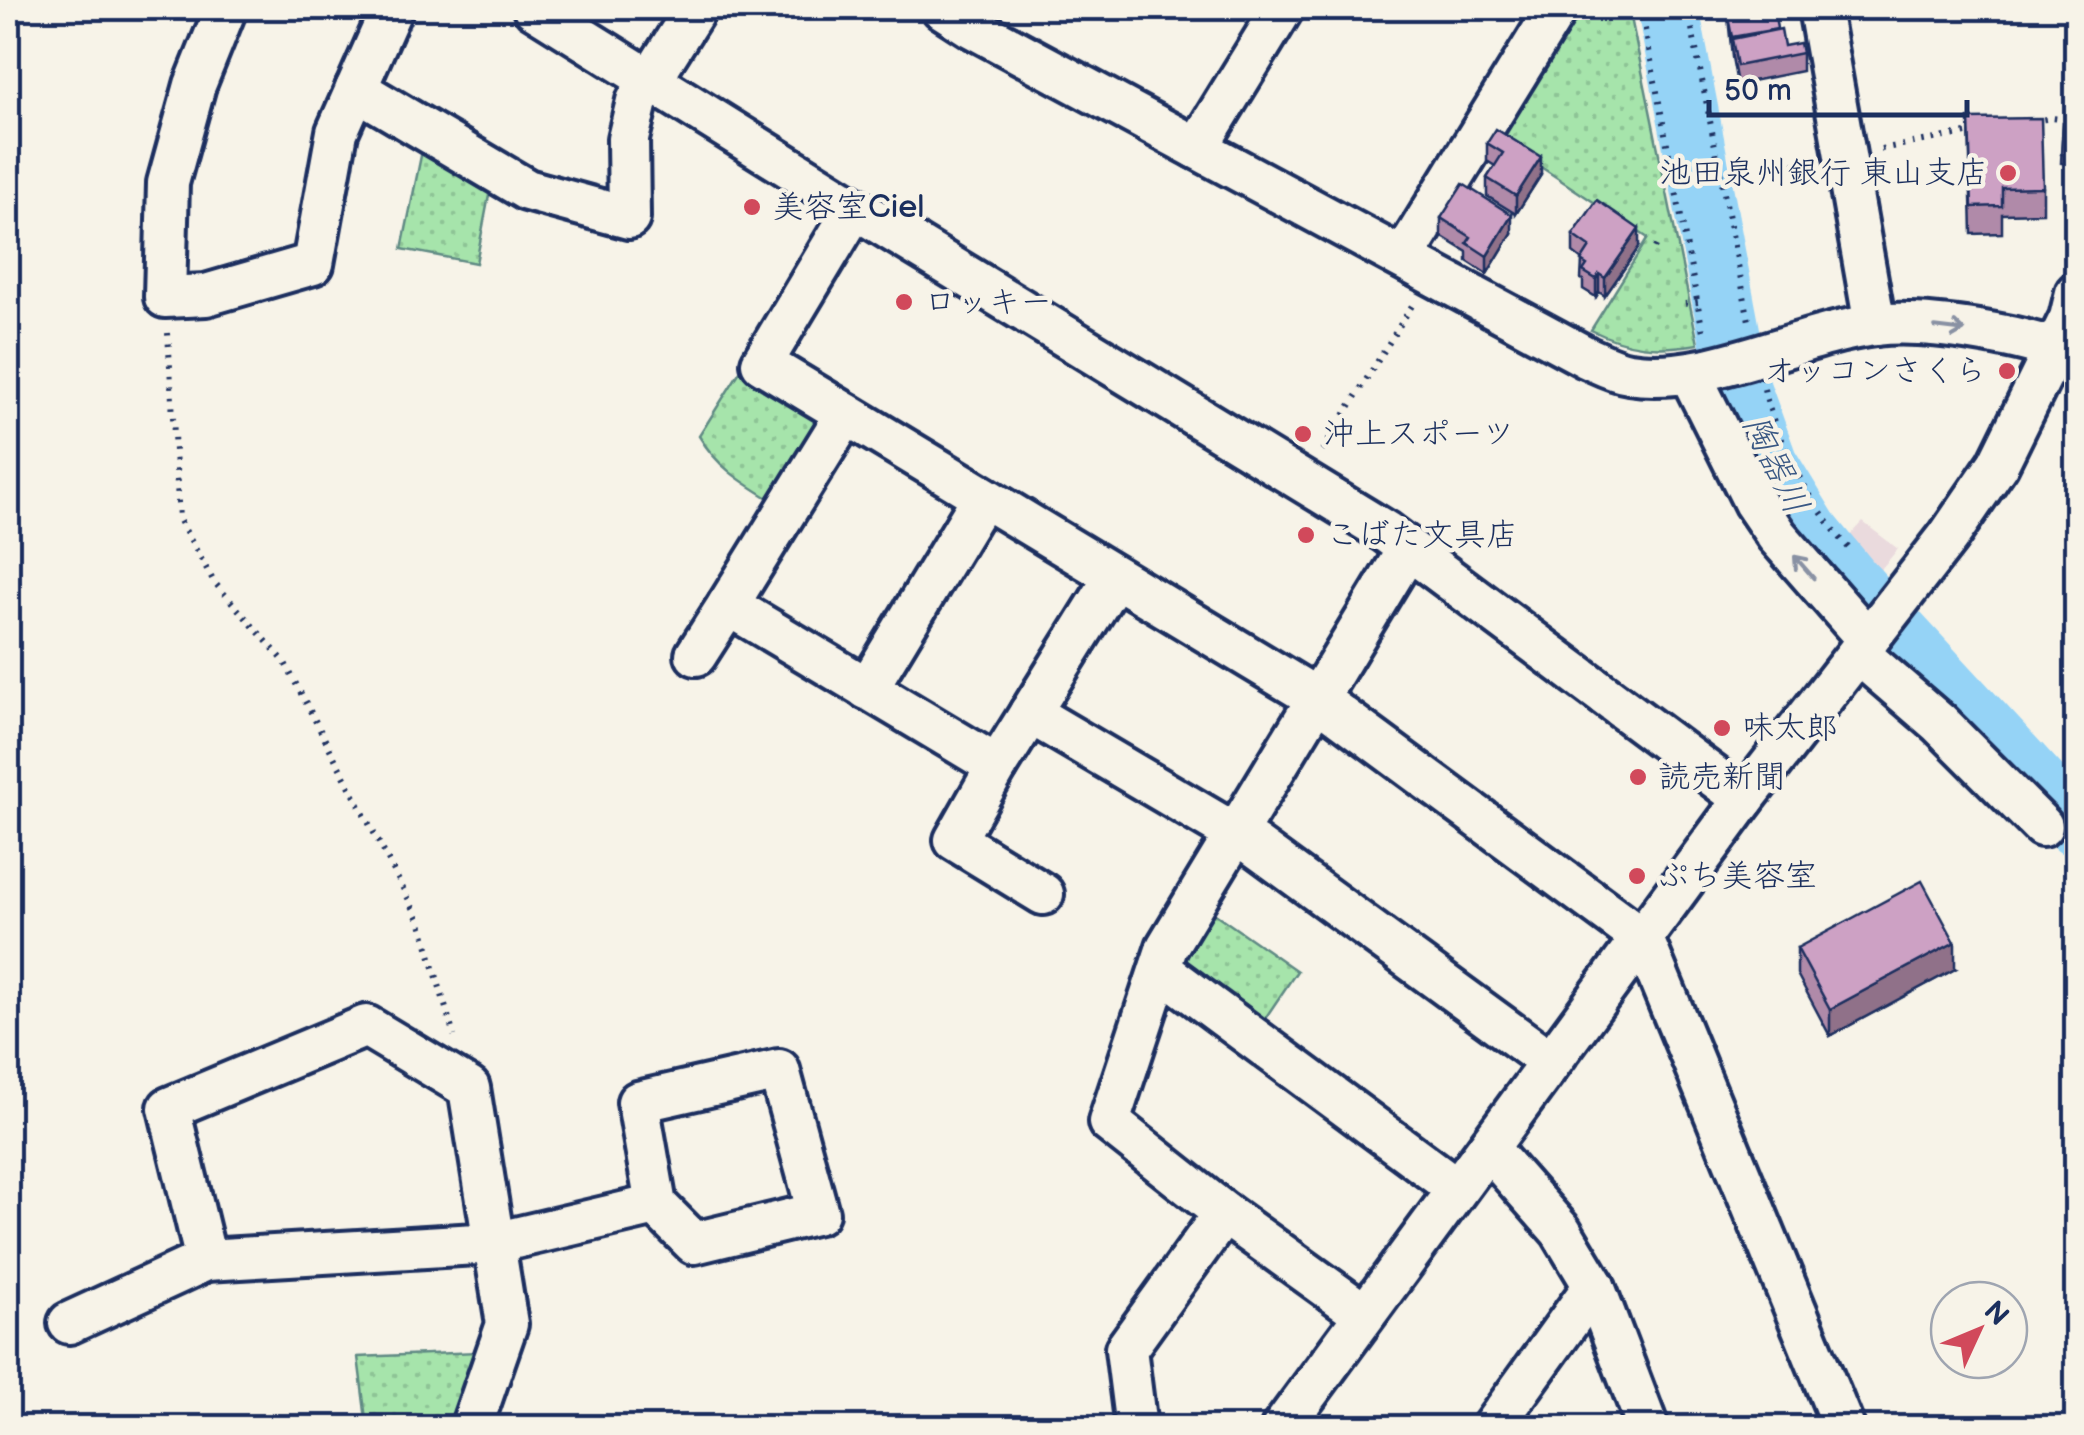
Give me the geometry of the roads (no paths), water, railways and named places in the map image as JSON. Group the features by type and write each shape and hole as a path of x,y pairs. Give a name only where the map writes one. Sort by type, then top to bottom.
{"street":[{"path":"226,8 195,85 168,183 166,297 206,295 313,264 337,132 392,8"},
{"path":"534,8 1408,548 1744,800"},
{"path":"356,89 527,190 629,218 628,139 636,101 696,8"},
{"path":"942,8 1586,357 1625,373 1664,376 1723,354 1875,325 1904,324 1993,334 2066,353"},
{"path":"1197,148 1282,8"},
{"path":"1417,266 1557,8"},
{"path":"1819,8 1875,325"},
{"path":"855,208 762,362 1318,700 1643,939 1844,1428"},
{"path":"1289,1424 1364,1314 1549,1061 1902,597 1998,464 2066,353 2076,293"},
{"path":"1723,354 1754,502 1776,536 1940,722 2042,826"},
{"path":"696,655 846,414"},
{"path":"867,689 983,497"},
{"path":"1364,1314 1224,1213 1109,1122 1168,947 1408,548"},
{"path":"1042,894 955,840 1115,576"},
{"path":"728,605 997,766"},
{"path":"1030,713 1237,835 1549,1061"},
{"path":"1160,969 1456,1188"},
{"path":"206,1260 169,1108 366,1026 469,1088 507,1324 471,1428"},
{"path":"779,1070 818,1213 694,1242 656,1205 638,1102 779,1070"},
{"path":"1488,1148 1560,1231 1594,1286 1648,1428"},
{"path":"69,1323 206,1260 494,1243 656,1205"},
{"path":"1136,1428 1126,1350 1224,1213"},
{"path":"1492,1428 1594,1286"}],"waterway":[{"name":"陶器川","path":"1668,8 1740,390 1767,464 1808,531 1849,581 2076,826"}],"place":[{"name":"池田泉州銀行 東山支店","path":"2008,173"},
{"name":"美容室Ciel","path":"752,207"},
{"name":"ロッキー","path":"904,302"},
{"name":"オッコンさくら","path":"2007,371"},
{"name":"沖上スポーツ","path":"1303,434"},
{"name":"こばた文具店","path":"1306,535"},
{"name":"味太郎","path":"1722,728"},
{"name":"読売新聞","path":"1638,777"},
{"name":"ぷち美容室","path":"1637,876"}]}
